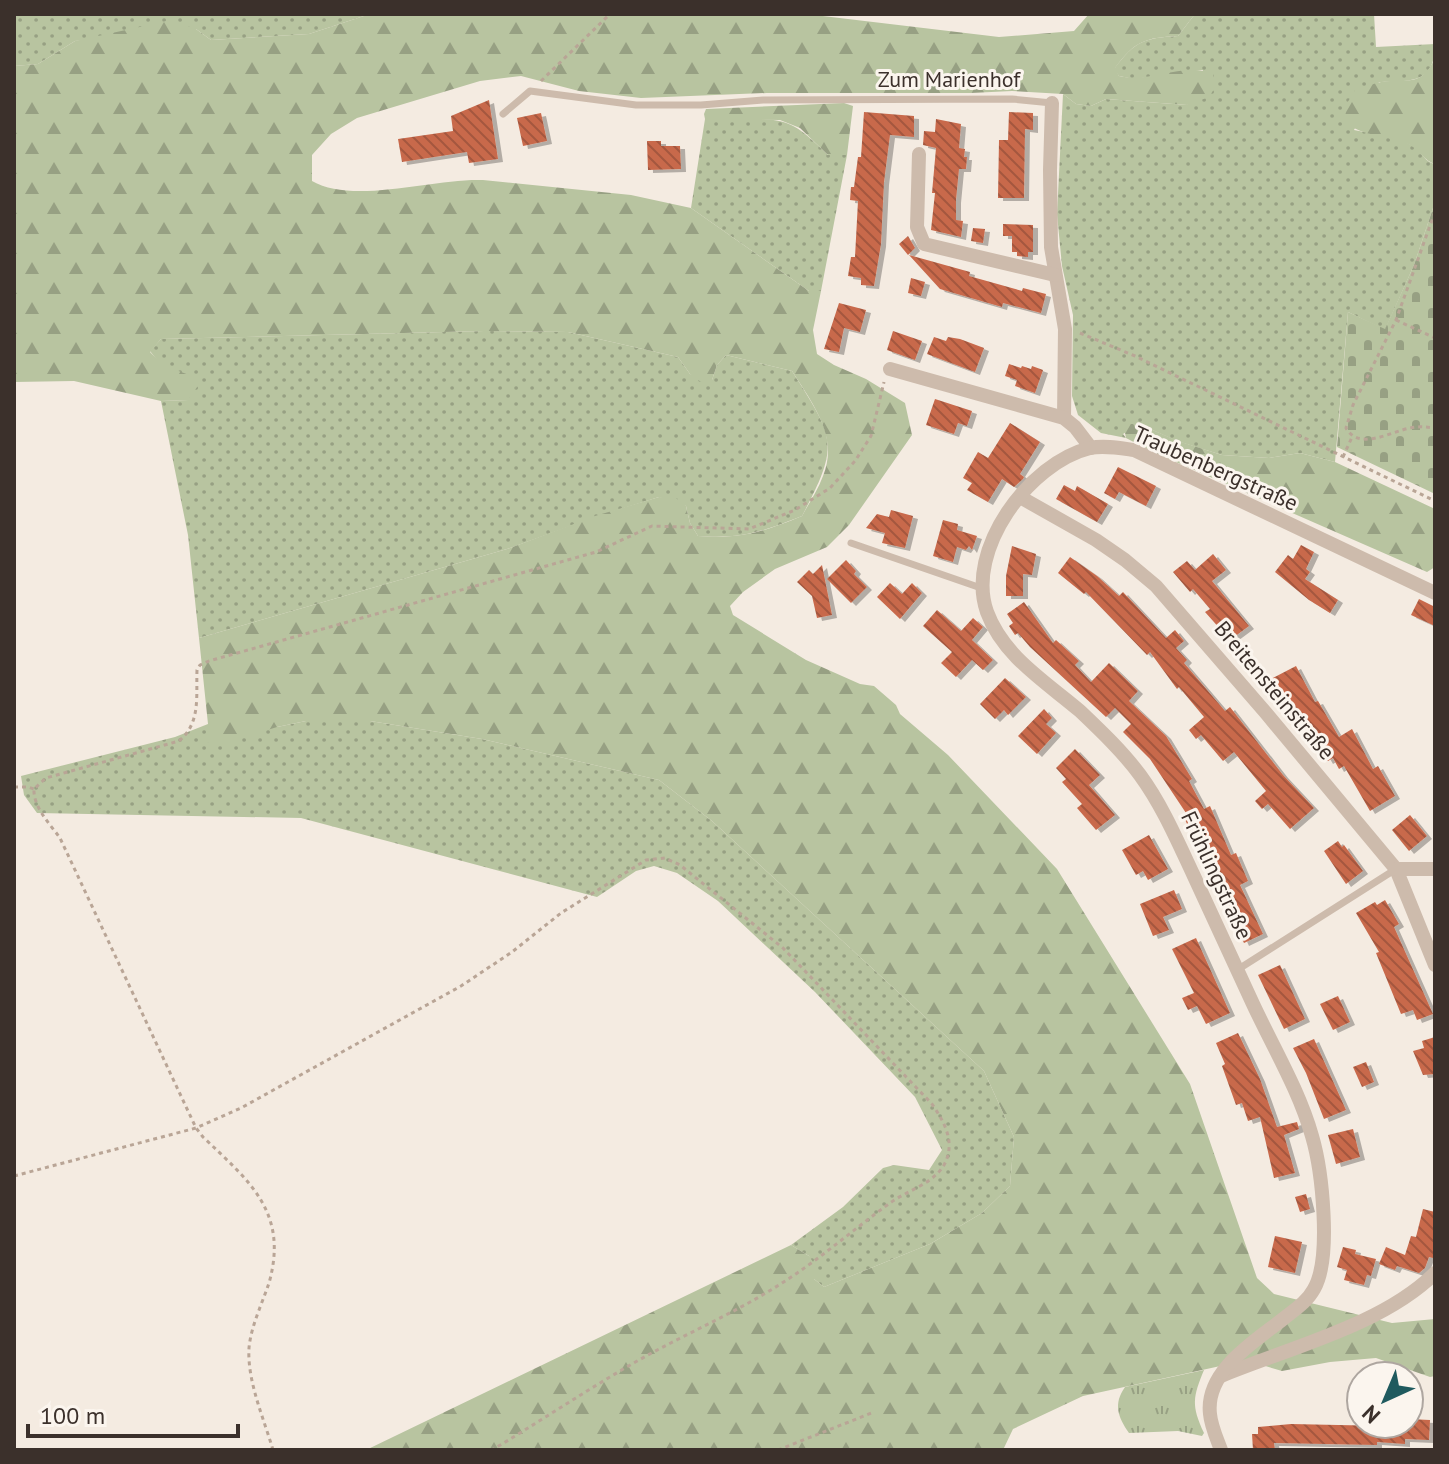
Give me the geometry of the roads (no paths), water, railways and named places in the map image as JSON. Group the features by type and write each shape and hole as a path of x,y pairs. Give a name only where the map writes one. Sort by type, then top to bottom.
{"street":[{"name":"Zum Marienhof","path":"1052,103 1050,214 1055,275 1065,329 1064,418"},
{"path":"919,154 917,227 924,244 1055,275"},
{"path":"890,369 1064,418 1091,448 1064,460 1040,476 1020,497 1001,522 992,542 983,567 981,588"},
{"name":"Traubenbergstraße","path":"1091,448 1134,450 1435,593"},
{"name":"Breitensteinstraße","path":"1020,497 1096,540 1156,586 1396,869 1435,965"},
{"name":"Frühlingstraße","path":"981,588 996,631 1014,655 1115,745 1146,784 1175,837 1312,1136 1325,1231 1321,1272 1315,1289 1305,1302 1238,1354 1220,1376"},
{"path":"1396,869 1435,869"},
{"path":"1221,1450 1210,1414 1210,1401 1220,1376 1318,1340 1395,1304 1435,1273"}],"lane":[{"name":"Zum Marienhof","path":"503,114 530,91 636,105 701,105 763,100 1012,99 1052,103"},
{"path":"851,543 981,588"},
{"path":"1237,970 1396,869"}]}
